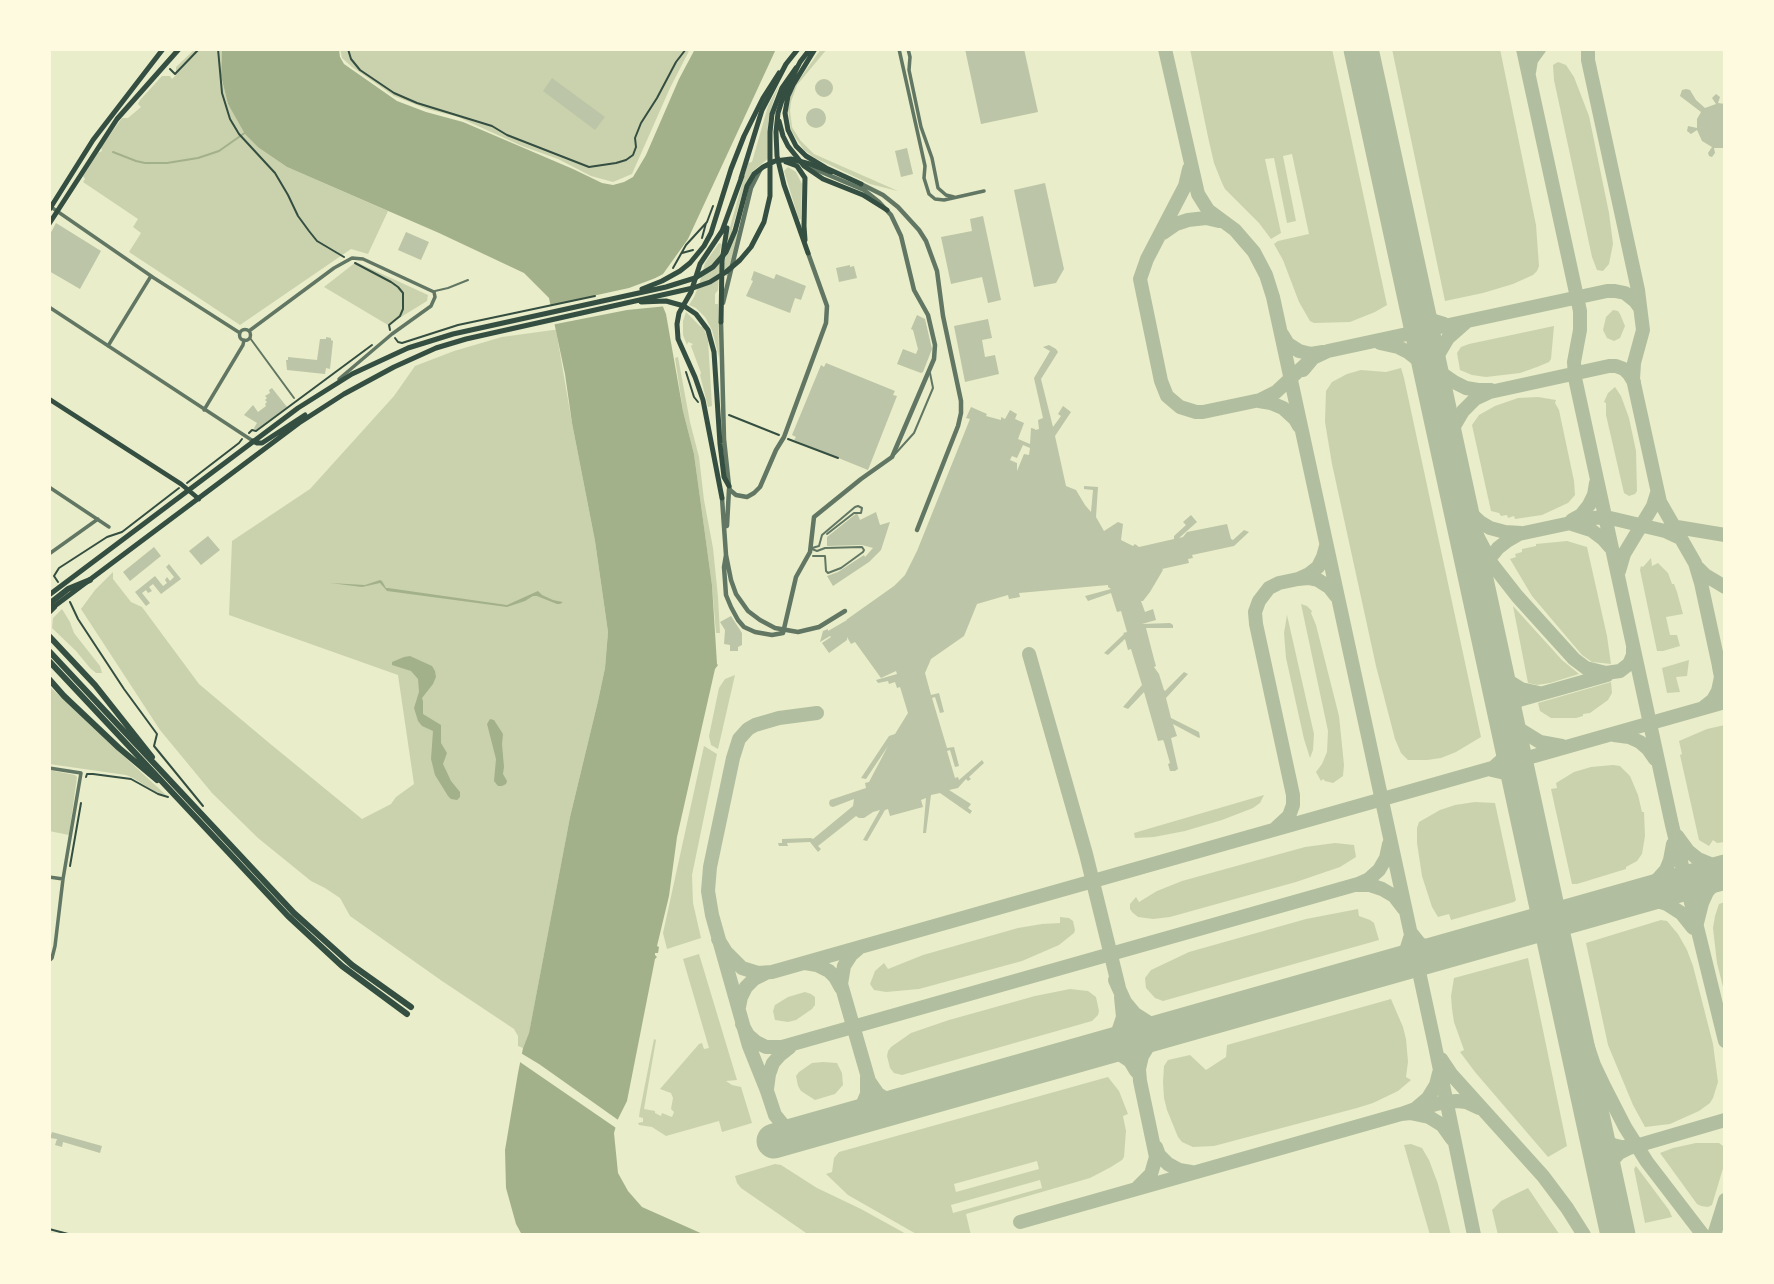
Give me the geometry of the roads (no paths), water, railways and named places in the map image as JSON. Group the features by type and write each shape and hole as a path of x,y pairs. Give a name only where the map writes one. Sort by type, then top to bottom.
{"highway":[{"path":"50,605 68,589 90,580"},
{"path":"50,637 95,685 174,794"},
{"path":"49,651 174,794 301,929 370,987 409,1010"},
{"path":"49,661 174,794"},
{"path":"49,679 119,748 174,794"}],"main road":[{"path":"50,208 93,140 164,49"},
{"path":"49,224 117,118 178,49"},
{"path":"619,297 669,278 686,267 711,233 731,169 751,122 768,90 798,49"},
{"path":"621,304 702,285 726,272 746,254 760,231 768,205 771,186 770,132 782,88 813,49"},
{"path":"813,49 790,91 785,108 787,125 793,141 806,156 861,184"},
{"path":"800,62 776,112 776,132 777,156 791,209 807,253"},
{"path":"721,323 720,284 726,231 762,110 786,64"},
{"path":"781,100 781,130 794,157 816,174 861,191 889,212"},
{"path":"68,589 186,487 335,383 365,367 408,348 453,334 679,284 700,275 713,267 723,256 735,231 747,186 754,174 779,160 794,157 847,177"},
{"path":"764,166 792,163 804,175 807,253"},
{"path":"722,498 703,400 678,339 677,324 700,264 722,232 742,176"},
{"path":"90,580 299,423 327,405 386,371 436,348 523,318 621,304 666,301 687,308 702,321 710,334 714,352 724,477 729,487"},
{"path":"716,386 714,415 722,498"},
{"path":"49,399 186,487 199,499"},
{"path":"253,441 262,443 309,412 327,405"}],"street":[{"path":"164,49 173,56"},
{"path":"899,49 925,166 927,190 932,197 944,201 984,191"},
{"path":"908,49 909,70 921,127 932,158 938,188 946,195 959,196"},
{"path":"764,166 751,188 721,323 724,439 729,487 725,587 736,617 747,630 767,635 784,632 794,583 811,548 812,522 815,515 892,457 934,359 935,345 928,315 914,290 898,229 889,212"},
{"path":"861,184 894,203 910,219 922,235 934,261 961,401 959,423 917,530"},
{"path":"50,208 240,333 244,340"},
{"path":"729,487 736,495 747,497 762,484 784,437 826,326 827,306 807,253"},
{"path":"249,331 349,260 363,259 434,292 431,306 385,340 335,383"},
{"path":"108,346 151,276"},
{"path":"49,307 253,441"},
{"path":"240,333 244,329 249,331"},
{"path":"244,340 250,338 249,331"},
{"path":"204,410 244,340"},
{"path":"49,487 109,527"},
{"path":"722,498 726,537"},
{"path":"49,554 98,519"},
{"path":"726,555 736,594 748,611 775,628 792,631 814,629 845,611"},
{"path":"49,768 81,773 55,946 49,961"},
{"path":"49,877 63,879"}],"lane":[{"path":"434,292 468,280"},
{"path":"250,338 294,398"},
{"path":"892,457 914,433 933,387 930,368"},
{"path":"812,536 817,539 855,507 862,508 861,513 853,513 827,534"},
{"path":"811,548 820,545 821,536"},
{"path":"811,548 817,551 825,548 864,550 841,568 828,573 825,556 813,556"}],"waterway":[{"path":"113,152 145,163 167,163 219,151 246,132"}]}
